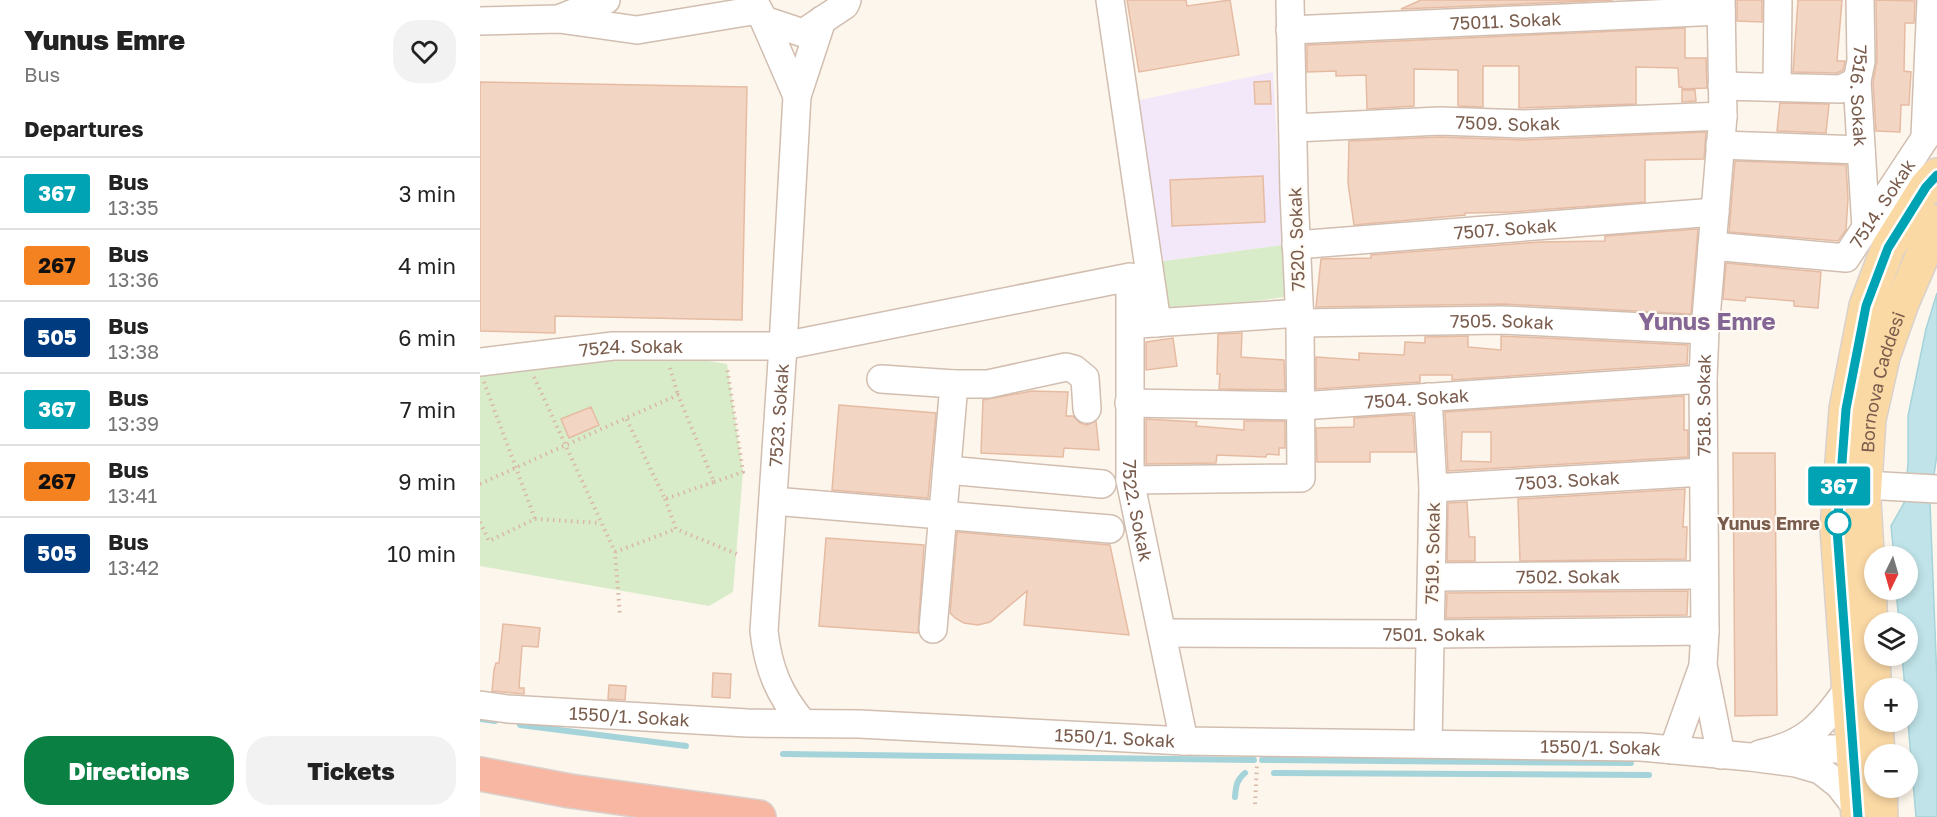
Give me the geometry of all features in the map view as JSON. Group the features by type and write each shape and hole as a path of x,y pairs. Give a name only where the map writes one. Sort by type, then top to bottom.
{"highway":[{"path":"480,774 570,791 759,817"}],"main road":[{"name":"Bornova Caddesi","path":"1864,487 1846,409 1866,306 1888,248 1926,187 1937,175"},
{"name":"Bornova Caddesi","path":"1868,744 1837,529 1864,487 1869,419 1883,357 1902,303 1937,222"}],"street":[{"path":"560,19 606,0"},
{"path":"480,21 560,19 637,30 758,10 803,33 845,5 847,0"},
{"path":"1110,0 1157,323"},
{"name":"7520. Sokak","path":"1130,480 1301,478 1300,318 1290,0"},
{"path":"1777,87 1778,0"},
{"name":"7516. Sokak","path":"1860,0 1861,61 1857,81 1866,228"},
{"path":"1931,0 1931,128"},
{"name":"75011. Sokak","path":"1290,30 1721,5"},
{"name":"7518. Sokak","path":"1721,5 1723,116 1703,379 1705,631 1703,665 1721,755"},
{"path":"758,10 797,96"},
{"path":"797,96 822,20"},
{"path":"1722,86 1841,90 1857,81"},
{"name":"7523. Sokak","path":"797,96 764,631 766,652 786,703 803,723"},
{"name":"7509. Sokak","path":"1294,128 1440,121 1524,123 1723,116"},
{"name":"7514. Sokak","path":"1712,246 1846,258 1931,128"},
{"path":"1720,145 1861,150"},
{"name":"7507. Sokak","path":"1296,245 1715,212"},
{"name":"7524. Sokak","path":"480,362 612,346 783,346 1130,277"},
{"name":"7522. Sokak","path":"1130,277 1130,480 1184,741"},
{"name":"7505. Sokak","path":"1130,325 1300,318 1503,320 1705,330"},
{"path":"881,379 988,384 1066,367 1074,369 1085,378 1087,409"},
{"name":"7504. Sokak","path":"1129,403 1300,406 1703,379"},
{"path":"933,629 954,384"},
{"name":"7519. Sokak","path":"1428,398 1433,488 1428,744"},
{"path":"947,470 1102,483"},
{"name":"7503. Sokak","path":"1433,488 1703,472"},
{"path":"1864,487 1937,489"},
{"path":"773,501 1110,529"},
{"name":"7502. Sokak","path":"1432,577 1704,575"},
{"name":"7501. Sokak","path":"1162,633 1430,634 1705,631"},
{"name":"7518. Sokak","path":"1673,750 1703,665"},
{"path":"1789,756 1802,740 1862,692"},
{"name":"1550/1. Sokak","path":"480,705 508,709 747,723 860,724 1184,741 1641,747 1750,757 1864,750"},
{"name":"1550/1. Sokak","path":"1789,756 1821,770 1869,807"}],"path":[{"path":"525,356 615,552 620,616"},
{"path":"665,500 743,472 727,359"},
{"path":"669,364 678,394 714,482"},
{"path":"480,372 535,519"},
{"path":"480,484 678,394"},
{"path":"626,418 665,500 676,529"},
{"path":"480,522 489,541 535,519 601,523"},
{"path":"615,552 676,529 737,554"},
{"path":"1255,804 1258,742"}],"shaded area":[{"path":"1273,72 1283,245 1157,262 1135,101"}],"green space":[{"path":"1283,245 1284,297 1170,313 1157,262"},
{"path":"666,354 727,364 743,472 733,592 709,606 480,566 480,370"}],"water":[{"path":"1937,293 1937,454 1930,503 1937,681 1937,817 1916,817 1914,798 1918,798 1918,744 1910,744 1909,732 1918,732 1918,678 1904,678 1903,666 1918,666 1918,612 1898,612 1897,600 1918,600 1918,546 1893,546 1891,526 1904,503 1908,464 1908,416 1926,329"}],"building":[{"path":"1127,0 1186,0 1187,6 1230,0 1239,55 1139,72"},
{"path":"1421,0 1613,0 1401,9"},
{"path":"1737,0 1762,0 1762,22 1737,21"},
{"path":"1798,0 1842,0 1837,61 1845,61 1843,70 1837,73 1793,72"},
{"path":"1876,0 1915,1 1914,23 1905,23 1904,71 1911,72 1909,105 1901,105 1900,132 1876,131 1873,82 1877,61"},
{"path":"1685,28 1685,58 1706,58 1707,88 1682,89 1679,87 1678,68 1636,67 1636,104 1519,108 1519,66 1483,66 1483,107 1458,106 1458,70 1414,69 1414,106 1367,109 1366,75 1336,76 1336,71 1307,72 1307,45"},
{"path":"1270,81 1271,104 1255,104 1254,82"},
{"path":"480,82 747,87 742,320 555,316 555,333 480,331"},
{"path":"1682,90 1695,90 1696,101 1682,102"},
{"path":"1780,103 1829,104 1826,133 1777,131"},
{"path":"1706,132 1704,159 1645,160 1645,202 1511,212 1465,213 1465,215 1354,225 1348,183 1349,141 1440,137 1525,140"},
{"path":"1735,161 1846,165 1848,198 1846,230 1838,241 1729,232"},
{"path":"1263,176 1265,222 1172,226 1170,180"},
{"path":"1698,229 1691,314 1504,304 1316,307 1321,259 1371,258 1371,255 1540,242 1605,241 1605,236"},
{"path":"1726,263 1821,272 1818,308 1794,306 1794,301 1746,297 1745,301 1723,299"},
{"path":"1242,333 1241,357 1284,360 1285,390 1219,389 1218,334"},
{"path":"1468,336 1468,347 1501,350 1501,336 1688,345 1687,364 1452,380 1452,375 1420,375 1420,382 1316,389 1316,357 1359,360 1359,353 1404,355 1405,342 1425,343 1425,337"},
{"path":"1173,338 1177,366 1146,370 1146,342"},
{"path":"1032,391 1068,392 1066,416 1073,416 1080,423 1087,425 1096,421 1099,450 1064,448 1063,457 981,453 983,400"},
{"path":"1684,396 1684,430 1688,430 1688,457 1448,471 1445,412","holes":["1462,432 1491,432 1491,462 1461,461"]},
{"path":"839,405 936,413 928,498 832,490"},
{"path":"591,407 599,425 569,438 561,419"},
{"path":"1413,415 1415,452 1370,452 1370,462 1317,462 1316,428 1354,427 1354,418"},
{"path":"1146,419 1197,422 1196,426 1244,430 1244,421 1285,421 1285,448 1279,448 1279,455 1267,454 1266,457 1217,455 1216,463 1146,464"},
{"path":"1733,453 1775,453 1777,715 1735,716"},
{"path":"1685,489 1683,527 1687,527 1686,559 1520,561 1518,499"},
{"path":"1467,502 1469,537 1475,537 1475,561 1447,561 1448,503"},
{"path":"957,532 1110,545 1129,635 1024,625 1027,591 990,622 978,625 964,623 955,618 950,613"},
{"path":"826,538 924,545 918,633 819,626"},
{"path":"1688,591 1687,615 1446,618 1447,593"},
{"path":"503,624 540,628 538,647 522,646 519,688 524,688 524,694 492,691 494,670 496,663 499,663"},
{"path":"713,673 731,674 730,698 712,697"},
{"path":"609,685 626,686 625,700 608,699"}],"waterway":[{"path":"481,719 495,721"},
{"path":"520,725 686,746"},
{"path":"783,754 1254,760"},
{"path":"1262,760 1631,763"},
{"path":"1235,797 1238,781 1245,773"},
{"path":"1274,773 1649,775"}],"bus line":[{"name":"367","path":"1858,817 1837,529 1846,409 1866,306 1888,248 1926,187 1937,175"}],"place":[{"name":"Yunus Emre","path":"1838,523"}],"district":[{"name":"Yunus Emre","path":"1707,320"}]}
